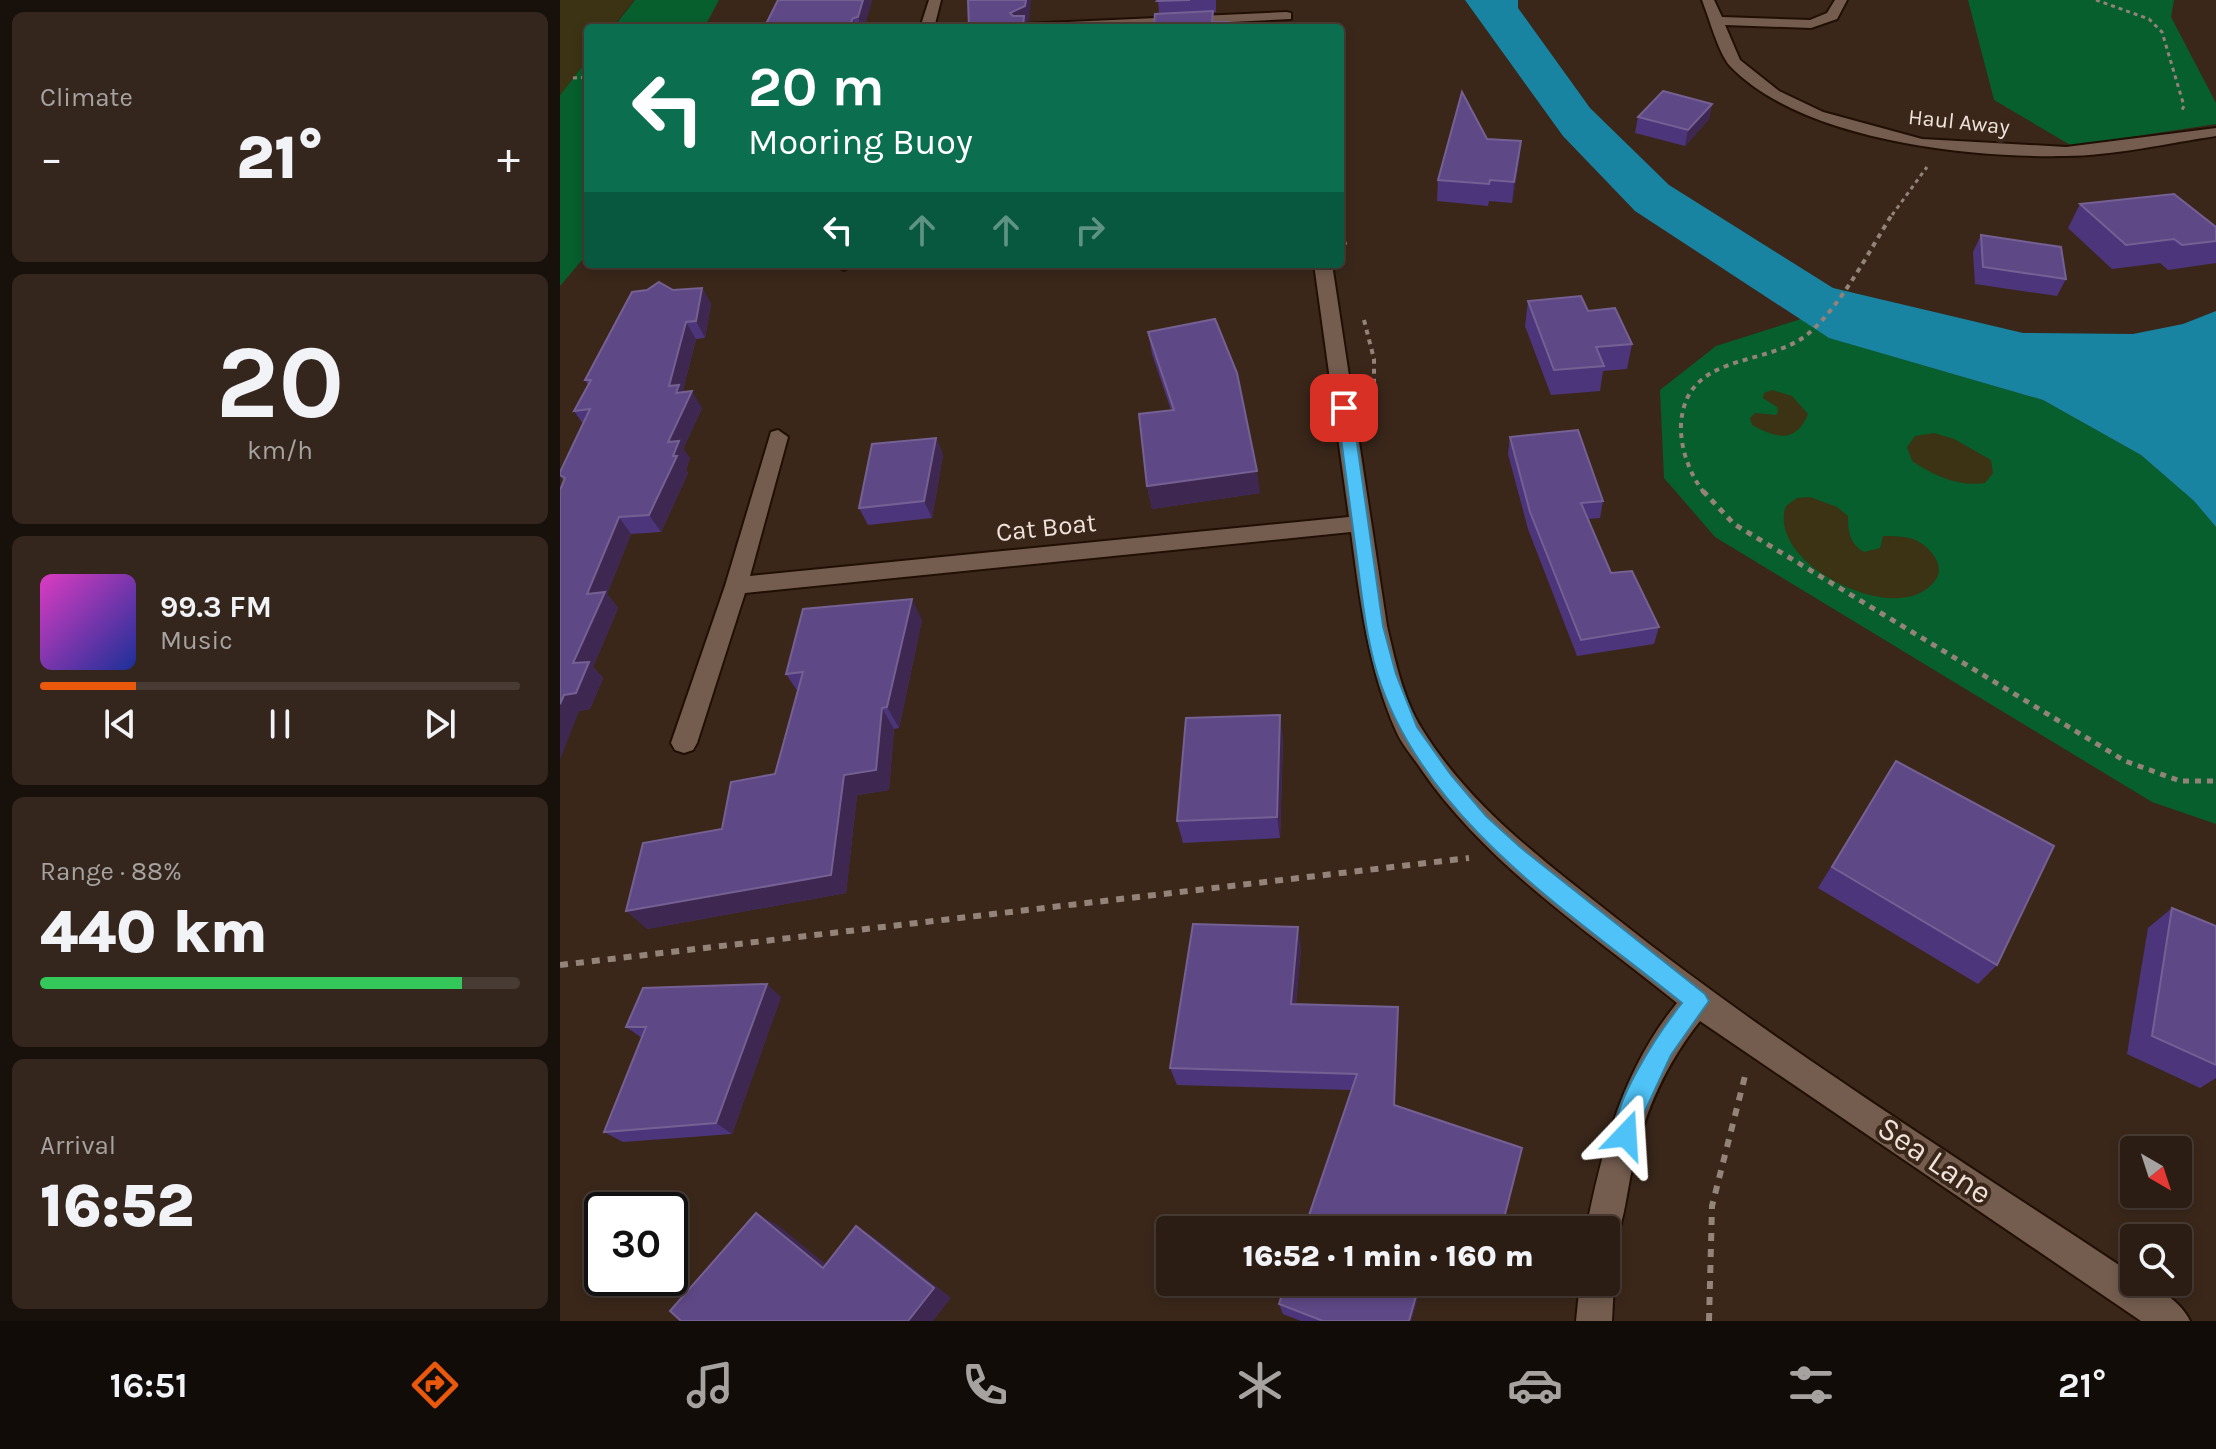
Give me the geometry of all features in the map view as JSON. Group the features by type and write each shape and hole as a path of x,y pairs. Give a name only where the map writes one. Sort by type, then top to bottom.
{"street":[{"path":"928,24 935,0"},
{"path":"1199,24 1286,22 1283,0"},
{"name":"Haul Away","path":"1708,0 1734,62 1774,94 1818,115 1921,143 2066,152 2216,132"},
{"path":"1715,21 1811,24 1832,16 1841,0"},
{"name":"Sea Lane","path":"1324,268 1375,626 1387,674 1409,731 1461,802 1513,853 1697,1001 2172,1321"},
{"path":"684,743 736,586 778,437"},
{"name":"Cat Boat","path":"736,586 1362,523"},
{"path":"1605,1216 1611,1183 1633,1110 1663,1047 1697,1001"},
{"path":"1594,1321 1596,1296"}],"path":[{"path":"2096,0 2149,19 2162,32 2184,106 2180,114"},
{"path":"573,78 584,77"},
{"path":"1948,144 1924,171 1848,286 1810,332 1775,351 1727,364 1707,375 1689,392 1680,415 1681,448 1698,485 1734,524 2125,761 2180,781 2216,781"},
{"path":"1344,242 1349,256"},
{"path":"1362,307 1374,359 1374,389"},
{"path":"560,965 1513,853"},
{"path":"1709,1321 1712,1206 1749,1060 1758,1041"}],"green space":[{"path":"635,0 719,0 706,24 616,24"},
{"path":"1968,0 2174,0 2171,17 2216,103 2216,124 2072,146 1994,100"},
{"path":"584,64 584,258 560,286 560,95"},
{"path":"1801,319 1830,338 2043,400 2141,455 2194,501 2216,527 2216,824 2152,802 1715,537 1664,478 1660,390 1716,346"}],"sand":[{"path":"560,0 634,0 615,24 584,24 584,64 560,95"},
{"path":"1772,390 1792,396 1808,414 1798,430 1791,434 1777,435 1752,425 1750,418 1755,413 1776,415 1778,412 1777,407 1763,398 1764,393"},
{"path":"1934,433 1954,439 1991,460 1993,473 1985,483 1947,479 1912,461 1907,447 1915,436"},
{"path":"1810,497 1837,507 1848,516 1851,537 1864,552 1880,548 1883,536 1906,537 1919,542 1935,557 1938,576 1920,593 1904,598 1865,594 1828,578 1797,551 1785,526 1786,506 1797,498"}],"water":[{"path":"1465,0 1518,0 1518,8 1590,108 1669,185 1833,288 2023,333 2133,334 2183,324 2216,311 2216,527 2194,501 2141,455 2043,400 1829,338 1635,211 1563,136"}],"building":[{"path":"778,0 863,0 858,17 853,18 851,24 766,24"},
{"path":"968,0 1026,0 1025,6 1010,13 1024,16 1023,24 969,24"},
{"path":"1213,11 1212,22 1229,24 1154,24 1155,14"},
{"path":"1663,91 1712,104 1688,130 1638,117"},
{"path":"1462,92 1487,139 1521,141 1514,182 1490,180 1489,184 1438,180"},
{"path":"2174,194 2216,227 2216,241 2182,245 2174,239 2126,245 2080,204"},
{"path":"1981,235 2061,247 2066,279 1983,267"},
{"path":"659,282 673,290 702,288 696,321 686,322 669,386 679,385 676,393 692,391 668,442 679,441 673,456 677,456 649,515 619,517 587,594 605,592 573,663 589,662 576,693 564,695 560,704 560,490 565,478 560,472 590,409 574,411 591,380 585,380 632,292 647,290"},
{"path":"1581,296 1588,311 1615,308 1632,344 1596,347 1604,366 1554,370 1528,301"},
{"path":"1215,319 1237,373 1257,471 1147,486 1139,414 1174,410 1148,332"},
{"path":"1578,430 1603,501 1581,503 1611,573 1632,571 1659,627 1581,640 1530,512 1510,437"},
{"path":"936,438 924,501 859,508 872,444"},
{"path":"912,599 887,707 882,708 876,770 844,775 831,875 626,911 643,843 722,829 731,782 775,774 803,672 786,674 803,609"},
{"path":"1280,715 1277,817 1177,821 1186,718"},
{"path":"1896,761 2054,846 1997,965 1832,867"},
{"path":"2172,908 2216,926 2216,1065 2152,1036"},
{"path":"1193,924 1298,927 1291,1004 1398,1007 1394,1105 1522,1148 1505,1216 1309,1216 1357,1074 1170,1068"},
{"path":"767,984 716,1123 604,1132 646,1027 626,1027 643,988"},
{"path":"756,1213 823,1268 856,1226 934,1288 908,1321 681,1321 670,1311 683,1296 688,1296 688,1290"},
{"path":"1282,1296 1416,1296 1409,1321 1323,1321 1279,1304"}],"route":[{"path":"1344,408 1375,626 1387,674 1409,731 1444,781 1479,822 1697,1001 1663,1047 1633,1110 1626,1135"}]}
